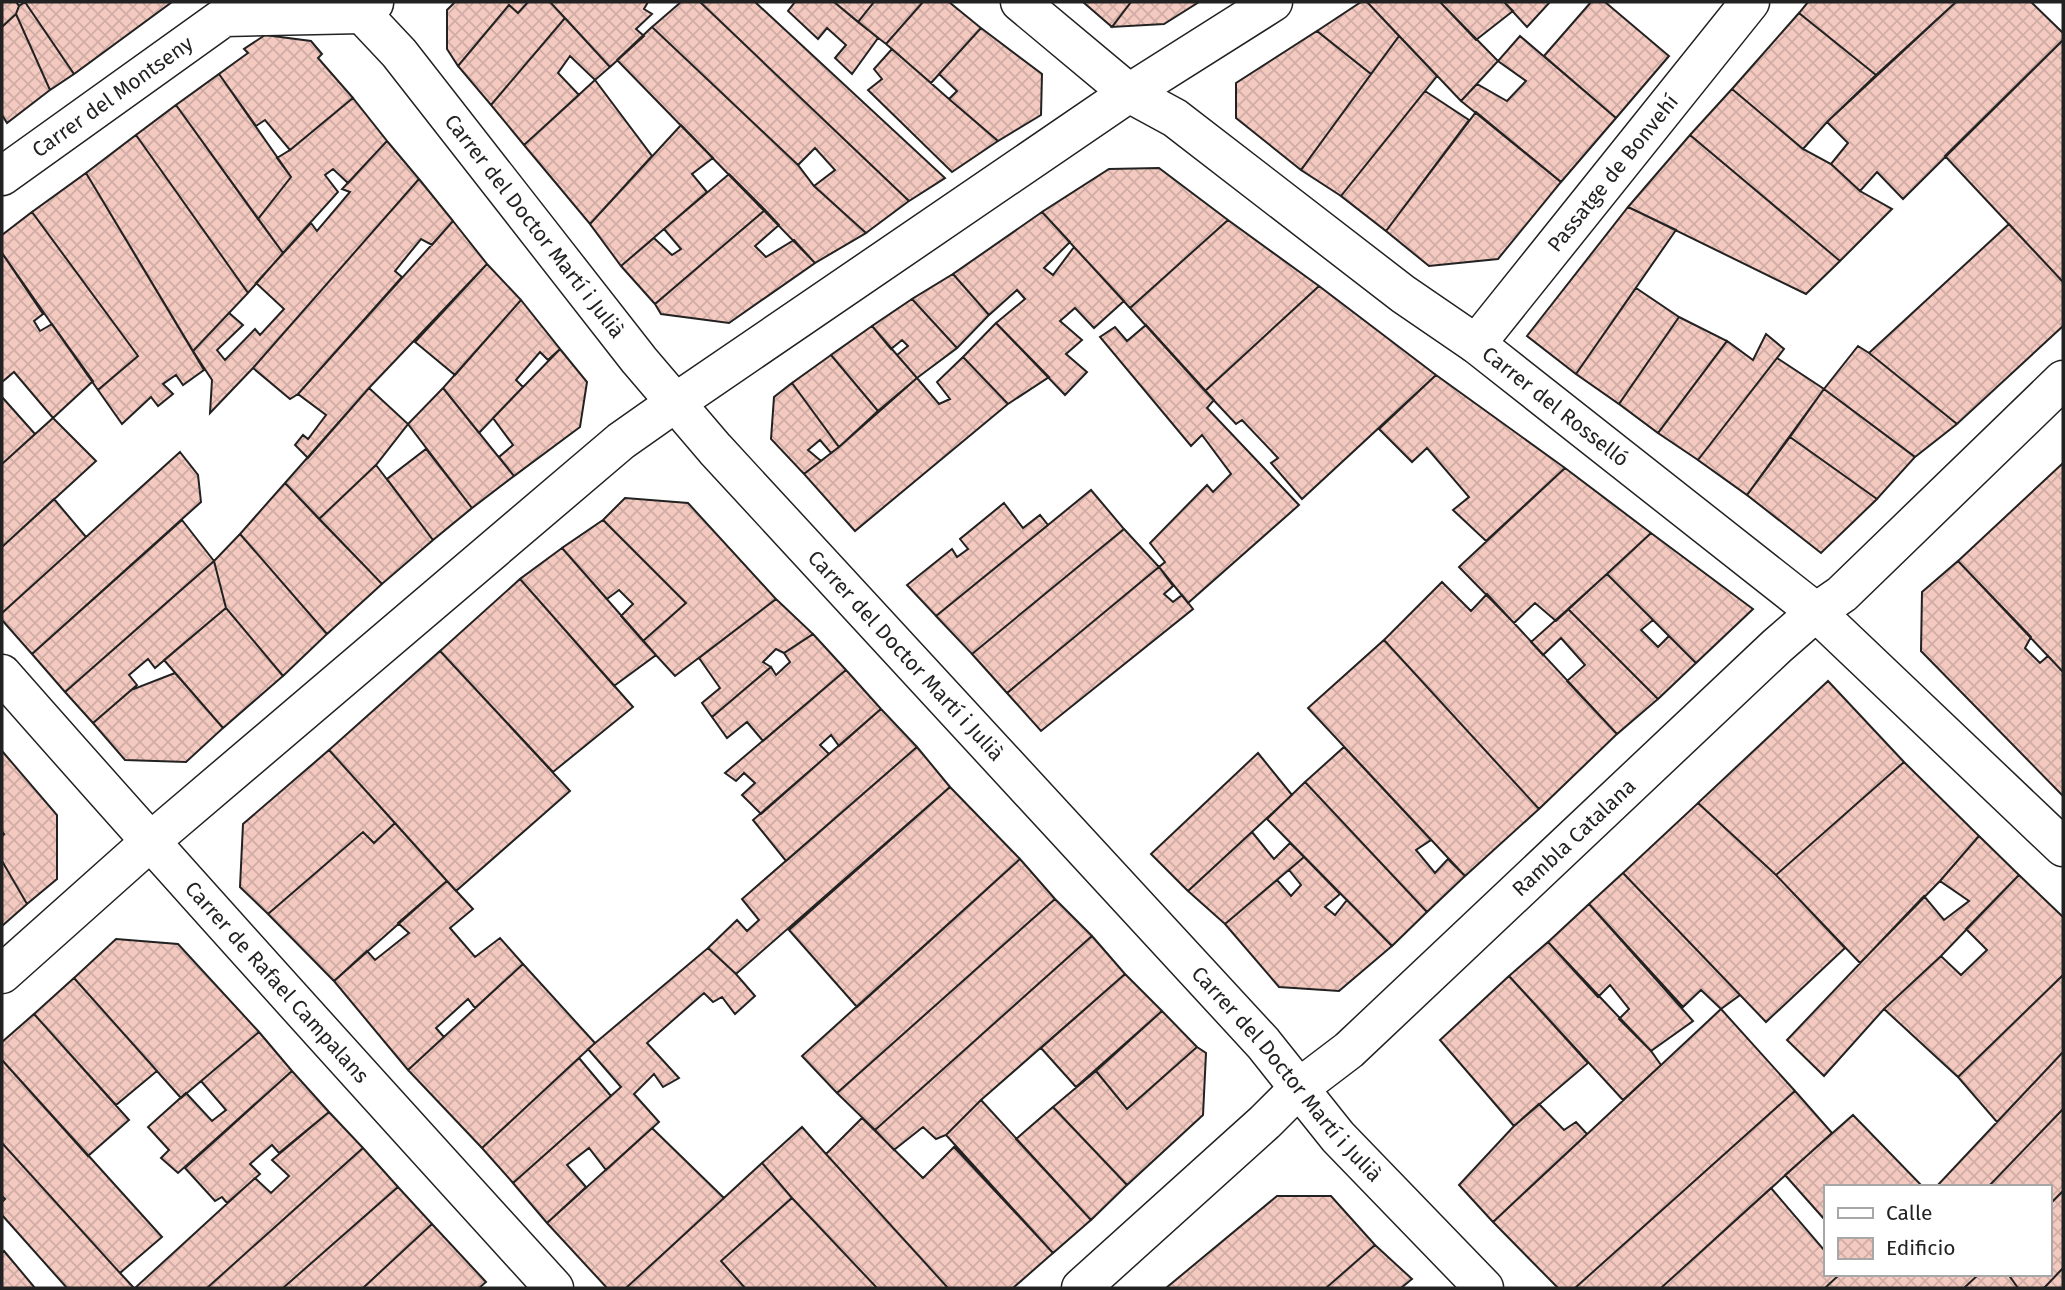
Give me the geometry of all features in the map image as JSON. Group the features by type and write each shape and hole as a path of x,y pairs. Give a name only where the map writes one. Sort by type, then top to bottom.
{"street":[{"name":"Carrer del Rosselló","path":"1020,2 1129,93 1175,118 1403,294 1476,344 1816,612 2063,848"},
{"path":"2,974 151,841 621,441 1129,93 1273,2"},
{"name":"Passatge de Bonvehí","path":"1476,344 1750,2"},
{"name":"Carrer del Montseny","path":"2,176 229,9 363,6"},
{"name":"Carrer del Doctor Martí i Julià","path":"363,6 630,349 724,460 1263,1043 1338,1137 1484,1288"},
{"name":"Rambla Catalana","path":"1081,1288 1299,1088 1349,1050 1630,784 1816,612 1842,594 2063,380"},
{"name":"Carrer de Rafael Campalans","path":"2,674 218,919 554,1288"}],"building":[{"path":"2,2 16,2 19,6 16,14 2,27"},
{"path":"25,2 172,2 74,74"},
{"path":"25,2 74,74 50,90 16,14 19,6"},
{"path":"455,2 528,2 518,13 509,5 458,66 447,49 447,10"},
{"path":"528,2 550,2 565,18 491,105 458,66 509,5 518,13"},
{"path":"550,2 648,2 644,9 652,14 636,29 644,36 610,67"},
{"path":"681,2 700,2 909,201 866,233 814,186 835,170 815,148 798,165 652,27"},
{"path":"700,2 755,2 945,178 909,201"},
{"path":"795,2 834,2 878,38 852,74 835,58 846,45 827,28 818,39 788,11"},
{"path":"834,2 874,2 858,22"},
{"path":"874,2 923,2 886,44 858,22"},
{"path":"923,2 949,2 981,28 931,83 886,44"},
{"path":"1083,2 1131,2 1112,27"},
{"path":"1131,2 1199,2 1164,24 1112,27"},
{"path":"1361,2 1367,2 1399,36 1371,74 1317,31"},
{"path":"1367,2 1440,2 1498,61 1461,101"},
{"path":"1440,2 1504,2 1513,11 1476,40"},
{"path":"1504,2 1550,2 1527,27"},
{"path":"1591,2 1605,2 1669,56 1616,118 1544,56"},
{"path":"1808,2 1956,2 1876,75 1799,13"},
{"path":"1956,2 2031,2 2063,33 2063,40 1903,199 1877,172 1860,191 1831,164 1848,143 1827,122"},
{"path":"1799,13 1876,75 1803,149 1732,89"},
{"path":"16,14 50,90 7,123 2,115 2,27"},
{"path":"565,18 610,67 595,80 570,56 558,73 579,95 524,145 491,105"},
{"path":"652,27 798,165 814,186 866,233 815,263 617,60"},
{"path":"981,28 1042,74 1041,115 998,141 949,99 957,91 939,74"},
{"path":"1317,31 1371,74 1301,170 1236,118 1236,83"},
{"path":"265,35 311,41 322,54 318,58 353,98 290,150 265,120 256,126 219,74 248,53 244,49"},
{"path":"1399,36 1437,76 1341,196 1301,170"},
{"path":"1520,36 1616,118 1561,182 1461,101 1477,84 1507,101 1526,81 1498,61"},
{"path":"2063,40 2063,282 1945,156"},
{"path":"892,49 998,141 952,172 868,90 882,79 874,69"},
{"path":"219,74 291,177 258,219 176,105"},
{"path":"595,80 652,156 590,224 524,145"},
{"path":"1732,89 1803,149 1831,164 1860,191 1892,209 1840,261 1690,135"},
{"path":"1425,91 1469,120 1386,231 1341,196"},
{"path":"353,98 387,141 348,183 333,169 325,175 338,192 283,253 258,219 291,177 277,158"},
{"path":"176,105 283,253 248,293 136,135"},
{"path":"1476,112 1561,182 1498,259 1429,266 1386,231"},
{"path":"681,125 713,158 692,174 707,192 621,266 590,224"},
{"path":"136,135 248,293 193,351 86,173"},
{"path":"1690,135 1840,261 1806,294 1628,207"},
{"path":"387,141 419,179 210,413 212,380 193,351 229,313 243,325 217,350 225,360 255,329 260,335 284,309 256,283 311,223 317,231 350,192 342,189"},
{"path":"1159,168 1228,220 1130,308 1042,212 1109,169"},
{"path":"86,173 204,370 183,385 176,375 163,384 173,394 158,406 151,397 122,424 98,390 138,356 32,212"},
{"path":"729,174 765,210 655,304 621,266 654,238 672,255 681,249 664,229"},
{"path":"419,179 453,221 432,245 421,239 395,271 402,277 298,394 290,399 253,368"},
{"path":"1628,207 1676,230 1576,374 1527,336"},
{"path":"765,210 779,225 755,246 766,257 794,240 815,263 729,323 661,314 655,304"},
{"path":"32,212 138,356 98,390 2,253 2,235"},
{"path":"1042,212 1070,242 1044,268 1053,275 1074,247 1124,301 1094,328 1075,308 1060,321 1082,340 1066,354 1087,372 1065,395 996,323 1025,299 1017,290 989,315 953,274"},
{"path":"1228,220 1319,286 1205,391 1130,308"},
{"path":"453,221 487,264 369,388 308,458 295,445 303,435 308,439 326,415 298,394"},
{"path":"2009,224 2063,282 2063,326 1957,424 1869,353"},
{"path":"2,253 43,314 34,321 40,331 52,324 93,381 53,418 14,372 2,382"},
{"path":"487,264 521,300 455,375 415,342"},
{"path":"953,274 989,315 957,348 912,299"},
{"path":"1319,286 1436,375 1302,499 1271,463 1278,458 1242,420 1236,424 1205,391"},
{"path":"1636,288 1679,317 1619,404 1576,374"},
{"path":"912,299 957,348 917,378 897,355 908,346 902,340 891,349 872,326"},
{"path":"521,300 560,349 548,360 540,352 516,380 523,387 479,433 443,388"},
{"path":"1679,317 1727,341 1658,433 1619,404"},
{"path":"996,323 1049,377 1008,404 963,357"},
{"path":"1146,325 1214,400 1207,408 1299,505 1188,603 1159,567 1165,562 1150,543 1207,485 1213,492 1231,474 1202,435 1191,446 1100,337 1115,327 1127,341"},
{"path":"872,326 917,378 878,411 831,355"},
{"path":"1766,334 1784,349 1698,460 1658,433 1727,341 1753,360"},
{"path":"1858,346 1957,424 1915,457 1824,389"},
{"path":"560,349 587,382 580,427 514,476 499,457 513,445 493,418"},
{"path":"831,355 878,411 839,447 792,383"},
{"path":"963,357 1008,404 855,531 804,474 917,378 939,404 950,399 937,382"},
{"path":"1777,358 1824,389 1747,495 1698,460"},
{"path":"1436,375 1565,468 1486,541 1453,510 1469,497 1427,448 1412,462 1379,429"},
{"path":"792,383 839,447 831,453 820,440 808,450 821,461 804,474 771,439 774,397"},
{"path":"369,388 408,424 376,465 319,519 285,483"},
{"path":"443,388 514,476 472,508 408,424"},
{"path":"1824,389 1915,457 1877,499 1790,437"},
{"path":"2,397 35,434 2,464"},
{"path":"53,418 96,461 2,547 2,464"},
{"path":"1790,437 1877,499 1821,553 1747,495"},
{"path":"426,449 472,508 433,540 387,479"},
{"path":"180,452 198,475 201,502 32,654 2,620 2,613"},
{"path":"2063,463 2063,672 1958,561"},
{"path":"376,465 433,540 382,584 319,519"},
{"path":"1565,468 1651,533 1556,621 1535,603 1514,623 1459,567"},
{"path":"285,483 382,584 327,634 240,534"},
{"path":"1091,490 1124,529 972,654 936,616"},
{"path":"625,498 688,503 776,599 675,676 643,641 686,603 603,520"},
{"path":"54,499 86,537 2,613 2,547"},
{"path":"1004,503 1023,528 1040,515 1048,525 936,616 907,585 952,549 957,557 968,549 960,539"},
{"path":"182,520 214,561 65,692 32,654"},
{"path":"603,520 686,603 643,641 621,616 633,604 619,590 607,599 562,548"},
{"path":"1124,529 1159,567 1007,693 972,654"},
{"path":"1651,533 1753,609 1696,663 1607,574"},
{"path":"240,534 327,634 283,676 226,608 214,561"},
{"path":"562,548 656,655 614,686 520,579"},
{"path":"214,561 226,608 155,668 148,659 129,675 137,685 93,723 65,692"},
{"path":"1958,561 2031,637 2025,648 2040,663 2048,656 2063,672 2063,796 1921,651 1922,592"},
{"path":"1159,567 1173,586 1164,594 1173,602 1182,595 1193,609 1041,731 1007,693"},
{"path":"1607,574 1653,620 1641,630 1658,647 1669,636 1696,663 1658,699 1568,609"},
{"path":"520,579 633,707 553,772 440,651"},
{"path":"1442,582 1471,611 1487,594 1617,734 1539,809 1384,640"},
{"path":"776,599 813,634 784,653 776,649 763,662 771,667 712,717 702,703 720,688 699,658"},
{"path":"226,608 283,676 223,728 164,660"},
{"path":"1568,609 1658,699 1617,734 1567,681 1585,665 1561,638 1543,655 1531,642"},
{"path":"813,634 846,670 763,741 747,722 727,738 712,717 771,667 776,675 790,662 784,653"},
{"path":"1384,640 1539,809 1465,876 1308,708"},
{"path":"440,651 570,791 456,891 329,750"},
{"path":"846,670 881,709 839,746 831,735 820,745 829,754 761,814 742,795 755,783 744,773 736,781 725,773"},
{"path":"175,673 223,728 186,762 125,760 93,723 131,690"},
{"path":"1828,681 1904,762 1776,875 1698,803"},
{"path":"881,709 917,747 786,861 753,820"},
{"path":"917,747 950,787 736,974 708,948 737,920 747,931 759,920 742,899"},
{"path":"1344,747 1431,840 1416,850 1435,873 1448,859 1465,876 1427,912 1305,782"},
{"path":"329,750 395,823 374,843 363,832 268,914 240,887 243,824"},
{"path":"2,751 57,815 57,879 27,904 2,861"},
{"path":"1258,753 1292,795 1188,891 1151,854"},
{"path":"1904,762 1979,836 1940,881 1860,963 1776,875"},
{"path":"1305,782 1427,912 1392,946 1267,819"},
{"path":"950,787 1020,859 857,1007 789,930"},
{"path":"1698,803 1776,875 1845,948 1766,1022 1623,873"},
{"path":"395,823 447,881 334,981 268,914 363,832 374,843"},
{"path":"1252,832 1274,859 1290,843 1304,857 1225,924 1188,891"},
{"path":"1979,836 2019,875 1941,956 1884,1009 1824,1076 1787,1040 1924,896 1944,920 1969,901 1940,881"},
{"path":"1304,857 1340,894 1325,907 1335,915 1347,900 1392,946 1339,991 1279,987 1225,924 1277,880 1291,896 1301,885 1289,870"},
{"path":"1020,859 1055,899 837,1093 802,1056"},
{"path":"2,861 27,904 2,926"},
{"path":"1623,873 1740,995 1721,1009 1701,990 1683,1007 1589,904"},
{"path":"2019,875 2063,917 2063,975 1958,1077 1884,1009 1941,956 1961,975 1987,950 1966,929"},
{"path":"447,881 473,909 450,928 475,957 500,938 523,964 475,1008 468,999 436,1028 444,1037 408,1070 334,981 367,951 375,960 409,933 398,923"},
{"path":"1055,899 1092,936 875,1130 837,1093"},
{"path":"1589,904 1693,1021 1651,1051 1619,1019 1629,1009 1610,985 1598,997 1548,942"},
{"path":"1092,936 1125,974 981,1100 946,1135 936,1139 923,1127 894,1150 875,1130"},
{"path":"116,939 178,944 259,1032 181,1098 74,978"},
{"path":"1548,942 1651,1051 1661,1065 1623,1100 1509,976"},
{"path":"708,948 755,996 735,1014 722,997 713,1002 704,993 647,1043 679,1078 663,1087 654,1074 634,1094 659,1122 606,1170 589,1148 567,1165 586,1187 547,1223 513,1183 621,1087 588,1049"},
{"path":"523,964 595,1043 482,1148 408,1070"},
{"path":"1125,974 1162,1011 1076,1087 1041,1048"},
{"path":"2063,975 2063,1052 1997,1122 1958,1077"},
{"path":"1509,976 1588,1063 1514,1126 1440,1040"},
{"path":"74,978 157,1071 116,1105 34,1014"},
{"path":"1721,1009 1795,1091 1575,1288 1558,1288 1493,1222"},
{"path":"1162,1011 1197,1047 1127,1109 1096,1071"},
{"path":"34,1014 129,1120 88,1156 2,1060 2,1042"},
{"path":"259,1032 292,1071 178,1173 161,1158 169,1150 148,1127 186,1093 212,1121 226,1110 201,1081"},
{"path":"1197,1047 1206,1053 1203,1115 1127,1185 1053,1107 1096,1071 1127,1109"},
{"path":"2063,1052 2063,1109 1990,1185 1938,1185"},
{"path":"579,1058 611,1096 513,1183 482,1148"},
{"path":"2,1060 162,1237 120,1273 2,1143"},
{"path":"292,1071 329,1112 279,1153 272,1145 250,1164 260,1174 227,1203 222,1197 215,1201 185,1168"},
{"path":"1795,1091 1832,1133 1661,1288 1575,1288"},
{"path":"981,1100 1091,1220 1053,1253 946,1135"},
{"path":"1539,1104 1564,1130 1576,1122 1587,1134 1493,1222 1459,1185 1514,1126"},
{"path":"1053,1107 1127,1185 1091,1220 1016,1139"},
{"path":"2063,1109 2063,1191 2051,1203 2051,1185 1990,1185"},
{"path":"329,1112 363,1148 207,1288 135,1288 255,1178 271,1193 289,1176 272,1160"},
{"path":"1853,1115 1921,1185 1824,1185 1824,1219 1785,1175"},
{"path":"862,1118 923,1178 954,1147 1053,1253 1013,1288 948,1288 826,1154"},
{"path":"802,1127 948,1288 877,1288 792,1198 762,1163"},
{"path":"652,1128 724,1198 626,1288 607,1288 547,1223"},
{"path":"2,1143 134,1288 67,1288 2,1215 2,1202 5,1199 2,1196"},
{"path":"363,1148 398,1187 283,1288 207,1288"},
{"path":"762,1163 792,1198 721,1261 745,1288 626,1288"},
{"path":"398,1187 432,1224 363,1288 283,1288"},
{"path":"1771,1188 1824,1250 1824,1276 1838,1276 1825,1288 1661,1288"},
{"path":"2063,1191 2063,1268 2044,1288 2018,1288 2009,1276 2051,1276 2051,1203"},
{"path":"1277,1196 1331,1196 1375,1245 1326,1288 1166,1288"},
{"path":"792,1198 877,1288 745,1288 721,1261"},
{"path":"432,1224 486,1282 479,1288 363,1288"},
{"path":"1375,1245 1412,1279 1401,1288 1326,1288"},
{"path":"4,1251 35,1288 2,1288"},
{"path":"2063,1268 2063,1288 2044,1288"},
{"path":"1838,1276 1977,1276 1964,1288 1825,1288"},
{"path":"1977,1276 2009,1276 2018,1288 1964,1288"}]}
